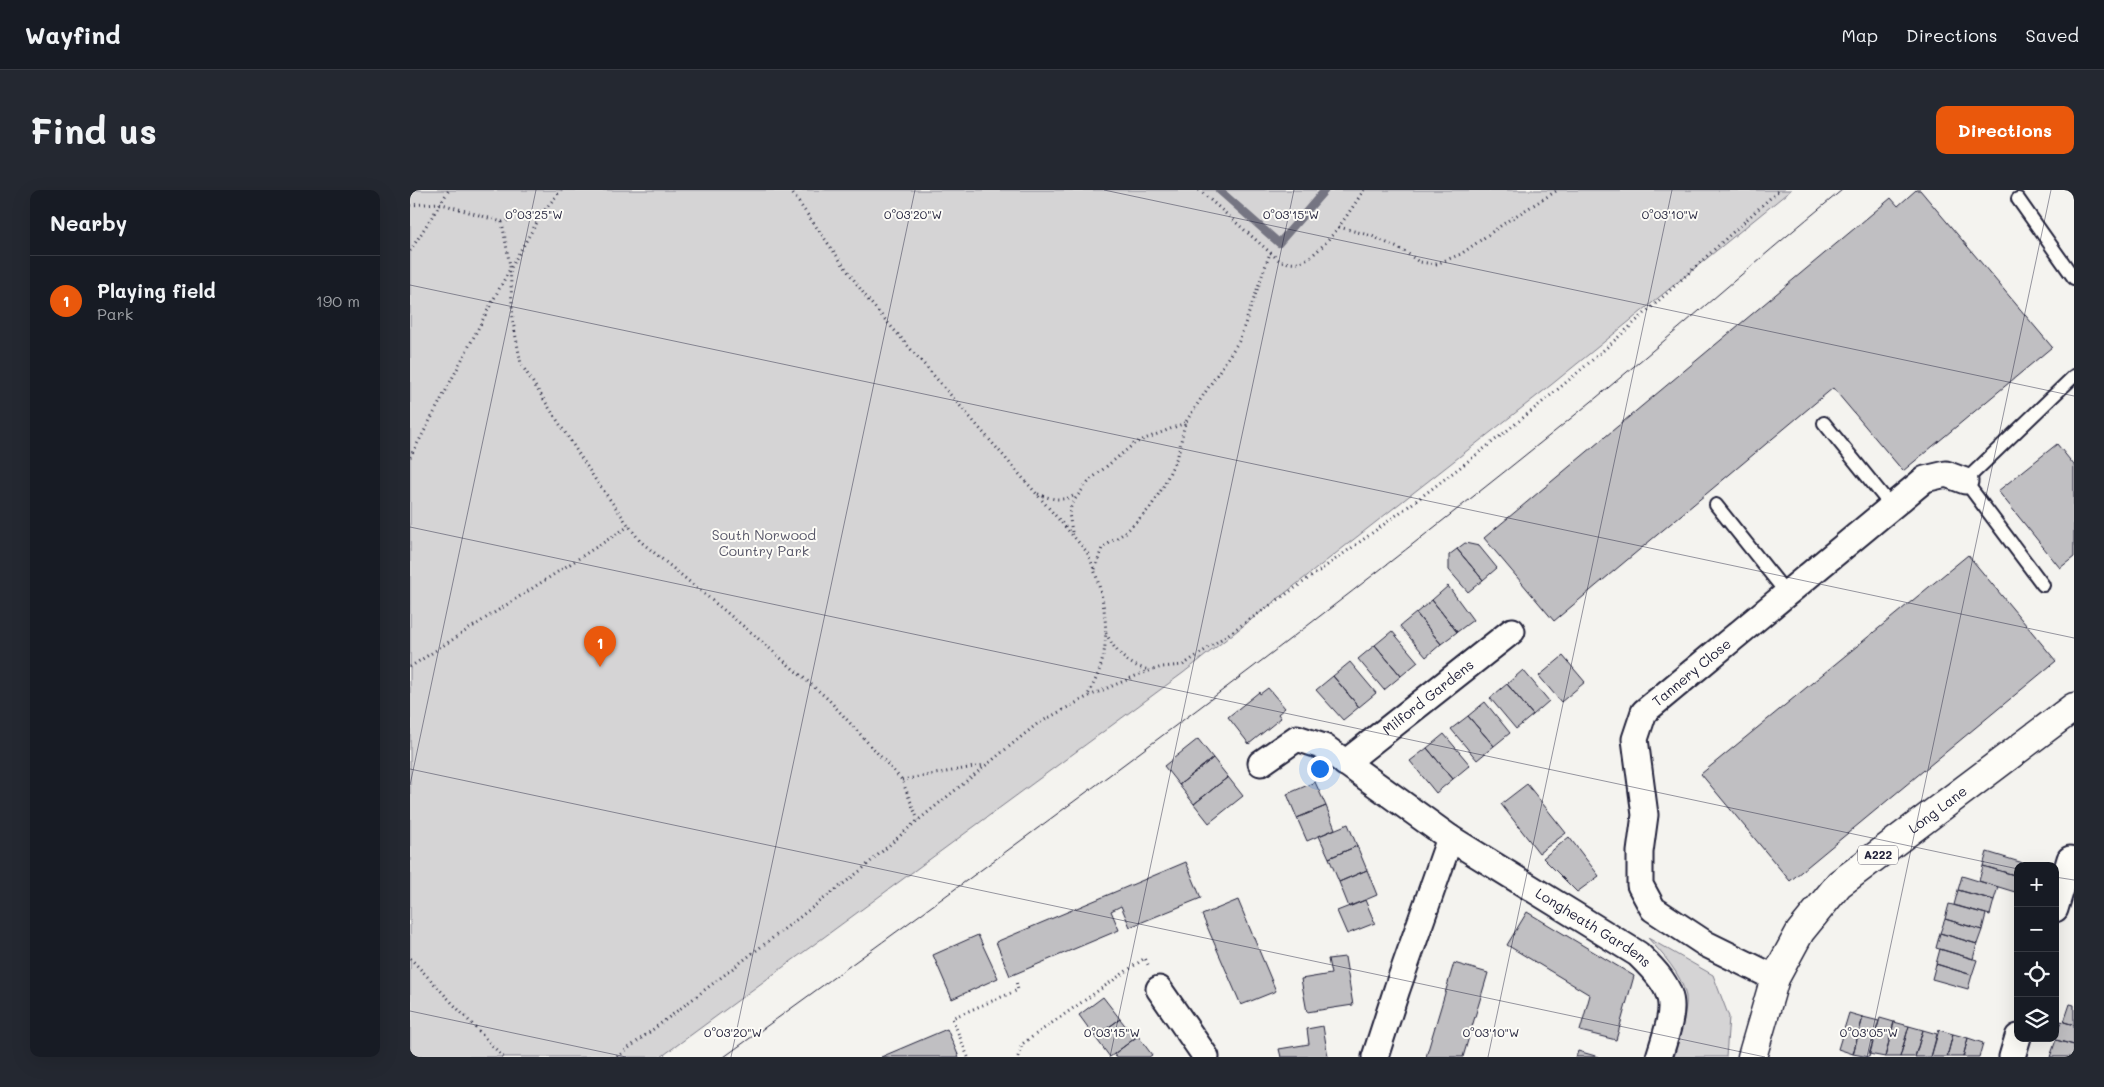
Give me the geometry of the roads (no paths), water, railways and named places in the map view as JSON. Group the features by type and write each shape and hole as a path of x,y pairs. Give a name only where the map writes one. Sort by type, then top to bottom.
{"main road":[{"name":"Long Lane","path":"1752,1057 1775,978 1800,932 1839,884 2074,707"}],"street":[{"name":"Tannery Close","path":"1775,978 1706,944 1653,909 1640,885 1640,852 1645,815 1634,739 1644,712 1925,479 1946,474 1965,481"},
{"name":"Milford Gardens","path":"1345,763 1512,631"},
{"name":"Longheath Gardens","path":"1261,763 1297,738 1324,747 1450,838 1638,954 1662,977 1673,1001 1660,1057"},
{"path":"1375,1057 1450,838"},
{"path":"2056,907 2070,858 2074,860"},
{"path":"1159,990 1206,1057"},
{"path":"2012,1057 2016,1042"}],"lane":[{"path":"2018,199 2074,278"},
{"path":"2043,585 1965,481 2074,376"},
{"path":"1824,423 1892,507"},
{"path":"1716,505 1787,594"}],"waterway":[{"path":"1219,190 1279,243 1325,190"}],"tram line":[{"path":"724,1057 1041,826 1354,590 1595,399 1842,190"}],"place":[{"name":"Playing field","path":"600,667"}],"park label":[{"name":"South Norwood Country Park","path":"764,544"}]}
